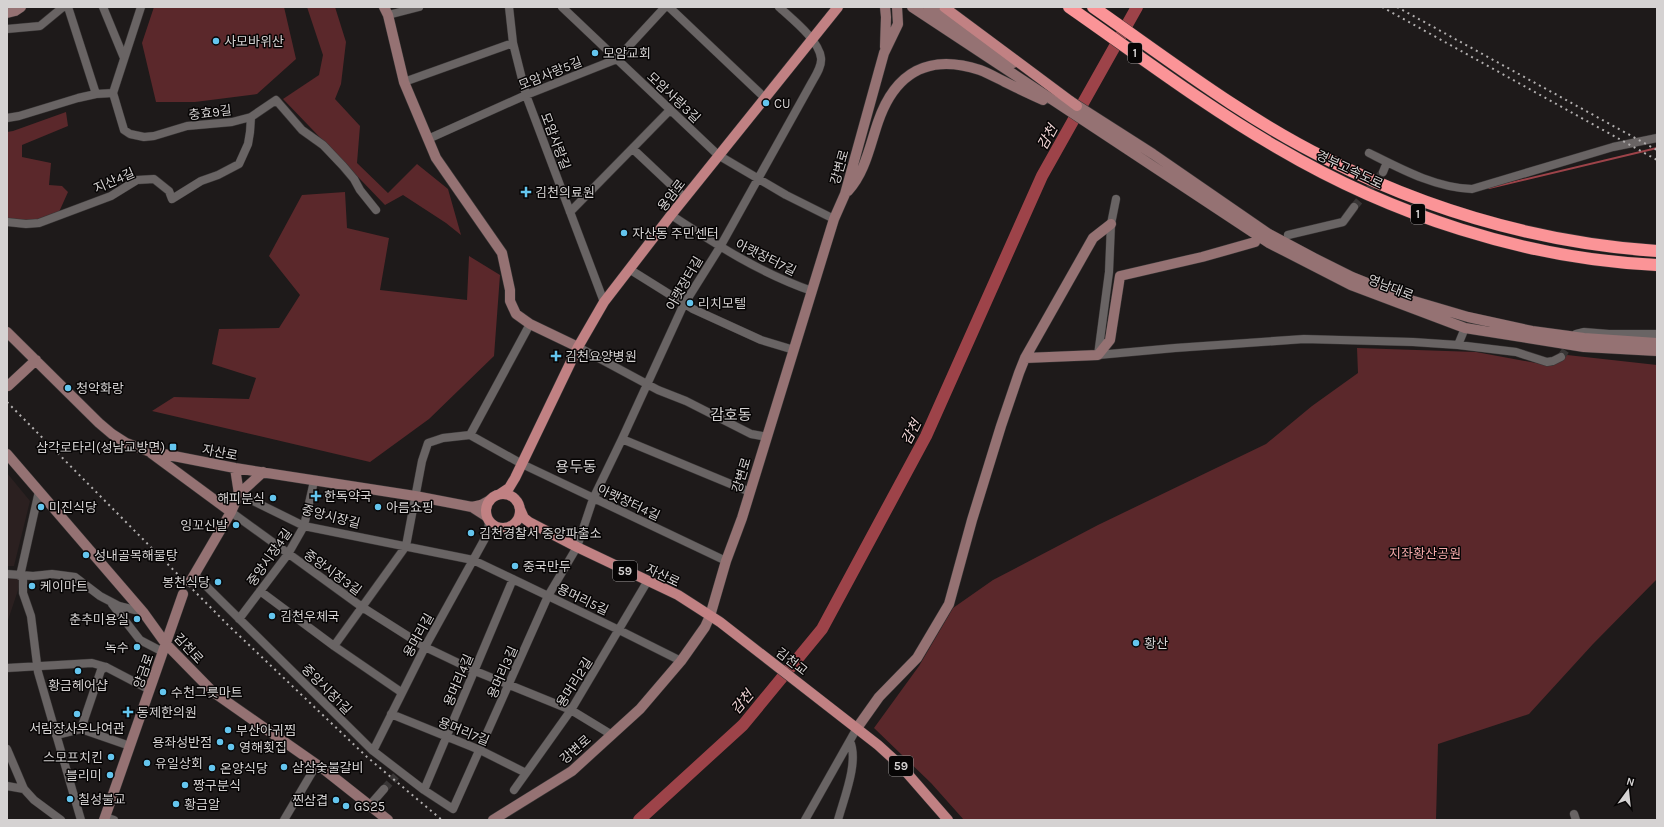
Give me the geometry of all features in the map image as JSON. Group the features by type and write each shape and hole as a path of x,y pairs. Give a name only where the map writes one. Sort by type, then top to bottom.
{"highway":[{"name":"경부고속도로","path":"1069,7 1201,100 1279,149 1360,191 1415,213 1491,238 1530,248 1578,257 1634,264 1657,265"},
{"name":"경부고속도로","path":"1093,7 1208,87 1275,130 1326,159 1377,183 1428,203 1485,222 1530,233 1619,248 1657,251"}],"main road":[{"name":"용암로","path":"515,478 578,347 604,302 718,155 838,7"},
{"path":"944,7 1075,109"},
{"path":"515,478 509,488 490,500 487,504 488,519 499,527 504,528 522,521 529,522"},
{"path":"514,524 518,519 520,509 513,492 515,478"},
{"path":"500,494 506,494 515,499"},
{"name":"59","path":"520,509 524,518 529,522"},
{"name":"자산로","path":"529,522 647,582 678,595 720,622"},
{"name":"김천교","path":"720,622 857,728"},
{"name":"59","path":"857,728 900,764 948,820"}],"street":[{"path":"7,14 21,7"},
{"path":"7,29 40,26 63,7"},
{"path":"68,7 96,94"},
{"path":"103,7 124,58"},
{"path":"7,118 20,116 96,94 113,93 141,7"},
{"path":"419,7 386,11 404,82 436,158 502,253 510,290 510,302 516,314 530,324 578,347 647,384 686,401 750,434 767,438"},
{"name":"모암사랑길","path":"509,7 512,43 526,95 604,302"},
{"name":"모암사랑3길","path":"562,7 718,155 758,179 834,219"},
{"name":"모암사랑5길","path":"428,139 526,95 617,59 665,7"},
{"path":"669,7 765,98"},
{"path":"779,7 812,39"},
{"name":"강변로","path":"884,53 886,17 885,7"},
{"path":"896,7 898,24"},
{"name":"강변로","path":"493,820 572,770 612,735 640,709 681,661 705,627 710,616 726,561 734,542 750,492 834,219 845,194 884,53 898,24 902,7"},
{"path":"912,7 1150,158"},
{"path":"928,7 1075,109"},
{"name":"아랫장터길","path":"578,547 593,498 684,304 720,247 820,66 821,59 812,39"},
{"path":"404,82 512,43"},
{"path":"845,194 858,177 883,109 892,93 904,78 924,67 950,63 981,70 1075,109"},
{"name":"충효9길","path":"113,93 124,130 130,134 144,137 154,136 187,126 232,122 251,117 276,100 302,130 322,145 343,166 376,210"},
{"path":"570,212 670,110"},
{"name":"지산4길","path":"7,222 26,224 39,222 111,196 137,180 154,179 170,191 172,199 201,181 218,175 239,164 248,144 251,117"},
{"path":"1369,153 1432,182 1457,189 1472,189 1613,148 1657,138"},
{"path":"633,149 684,198"},
{"name":"영남대로","path":"1150,158 1269,243 1351,285 1465,328 1584,347 1657,350"},
{"name":"영남대로","path":"1150,158 1269,234 1339,270 1407,299 1468,317 1532,332 1584,338 1657,343"},
{"path":"1383,172 1387,162"},
{"path":"1098,355 1109,272 1111,224 1116,200"},
{"path":"1288,235 1343,222 1354,207"},
{"name":"아랫장터7길","path":"671,215 720,247 783,281 812,291"},
{"path":"805,820 857,728 879,697 917,658 949,604 972,520 1001,426 1025,358 1093,238 1111,224"},
{"path":"1098,355 1110,340 1120,276 1202,257 1255,242"},
{"path":"629,269 693,309 761,340 794,350"},
{"path":"334,646 406,546 422,461 428,443 443,438 470,434 530,324"},
{"path":"1458,345 1465,328"},
{"name":"자산로","path":"7,332 110,433 126,443 148,451 235,468 415,496 472,507"},
{"path":"1576,334 1584,332 1609,334 1657,334"},
{"path":"1025,358 1098,355 1304,339 1414,342 1458,345 1516,352 1547,362 1554,362 1561,357"},
{"path":"8,386 36,360"},
{"name":"아랫장터4길","path":"470,434 522,464 726,561"},
{"path":"622,439 750,492"},
{"path":"148,451 231,512"},
{"name":"김천로","path":"7,454 143,612 165,648 213,692 317,764 388,820"},
{"path":"235,468 239,494"},
{"path":"192,578 231,512 239,494 263,472"},
{"name":"중앙시장4길","path":"239,619 288,554 304,526 314,480"},
{"path":"39,491 22,576 23,593 31,616 38,666 56,735 81,820"},
{"name":"중앙시장길","path":"239,494 304,526 474,560"},
{"path":"472,507 481,505 490,500"},
{"path":"472,507 488,519"},
{"name":"중앙시장3길","path":"231,512 362,608 425,647 475,671 571,710 612,735"},
{"name":"용머리길","path":"373,751 401,692 488,533 488,519"},
{"path":"488,533 499,527"},
{"name":"용머리3길","path":"453,809 510,685 548,596 578,547"},
{"name":"용머리5길","path":"474,560 681,661"},
{"path":"7,574 22,576 52,574 75,578 100,596 119,606 143,612"},
{"name":"중앙시장1길","path":"192,578 239,619 398,774 453,809"},
{"name":"용머리4길","path":"424,790 513,579"},
{"name":"용머리2길","path":"514,790 571,710 620,630 647,582"},
{"path":"260,591 334,646 401,692"},
{"path":"110,601 140,640 165,648 183,594"},
{"name":"양금로","path":"108,819 130,746 165,648"},
{"path":"7,668 92,663 106,667 150,690"},
{"path":"81,729 101,670 106,667"},
{"name":"용머리7길","path":"391,714 446,738 480,750 526,773"},
{"path":"56,735 81,729 130,746"},
{"path":"838,820 854,755 854,749 850,741"},
{"path":"7,749 24,788 34,800 61,820"},
{"path":"284,820 317,764"},
{"path":"7,786 24,788"},
{"path":"370,805 384,789"}],"shaded area":[{"path":"7,473 30,501 14,566 7,566"},
{"path":"7,578 22,578 7,623"}],"green space":[{"path":"154,7 284,7 296,59 257,94 195,102 156,102 142,43"},
{"path":"307,7 335,7 346,42 341,84 335,99 360,126 357,163 388,193 417,164 448,189 461,235 446,223 403,195 385,205 283,99 319,75 323,55"},
{"path":"66,112 68,126 22,145 22,157 51,163 49,185 62,186 68,192 59,212 32,222 7,218 7,132"},
{"path":"345,192 347,228 389,238 380,290 467,300 469,256 500,275 494,356 429,419 370,462 152,411 174,397 249,399 256,378 212,364 219,329 279,328 300,295 269,256 302,195"},
{"name":"지좌황산공원","path":"1357,348 1476,352 1552,366 1567,355 1657,365 1657,579 1593,644 1529,714 1438,744 1436,820 964,820 931,783 874,728 919,666 953,608 993,580 1098,525 1266,444 1312,406 1358,373"}],"waterway":[{"name":"감천","path":"639,820 743,725 822,629 926,436 1042,176 1137,7"},
{"path":"1489,188 1657,148"}],"tunnel":[{"path":"1354,207 1383,172"},
{"path":"1561,357 1572,341"},
{"path":"384,789 396,776"}],"railway":[{"path":"1382,7 1657,160"},
{"path":"1397,7 1657,150"},
{"path":"7,402 228,625 367,757 442,820"}],"place":[{"name":"사모바위산","path":"216,41"},
{"name":"모암교회","path":"595,53"},
{"name":"CU","path":"766,103"},
{"name":"김천의료원","path":"526,192"},
{"name":"자산동 주민센터","path":"624,233"},
{"name":"리치모텔","path":"690,303"},
{"name":"김천요양병원","path":"556,356"},
{"name":"청악화랑","path":"68,388"},
{"name":"삼각로타리(성남교방면)","path":"173,447"},
{"name":"한독약국","path":"316,496"},
{"name":"해피분식","path":"273,498"},
{"name":"미진식당","path":"41,507"},
{"name":"아름쇼핑","path":"378,507"},
{"name":"잉꼬신발","path":"236,525"},
{"name":"김천경찰서 중앙파출소","path":"471,533"},
{"name":"성내골목해물탕","path":"86,555"},
{"name":"중국만두","path":"515,566"},
{"name":"봉천식당","path":"218,582"},
{"name":"케이마트","path":"32,586"},
{"name":"김천우체국","path":"272,616"},
{"name":"춘추미용실","path":"137,619"},
{"name":"황산","path":"1136,643"},
{"name":"녹수","path":"137,647"},
{"name":"황금헤어샵","path":"78,671"},
{"name":"수천그릇마트","path":"163,692"},
{"name":"동제한의원","path":"128,712"},
{"name":"서림장사우나여관","path":"77,714"},
{"name":"부산아귀찜","path":"228,730"},
{"name":"용좌성반점","path":"220,742"},
{"name":"영해횟집","path":"231,747"},
{"name":"스모프치킨","path":"111,757"},
{"name":"유일상회","path":"147,763"},
{"name":"삼삼숯불갈비","path":"284,767"},
{"name":"온양식당","path":"212,768"},
{"name":"블리미","path":"110,775"},
{"name":"짱구분식","path":"185,785"},
{"name":"칠성불교","path":"70,799"},
{"name":"찐삼겹","path":"336,800"},
{"name":"황금알","path":"176,804"},
{"name":"GS25","path":"346,806"}],"district":[{"name":"감호동","path":"731,415"},
{"name":"용두동","path":"576,467"}]}
